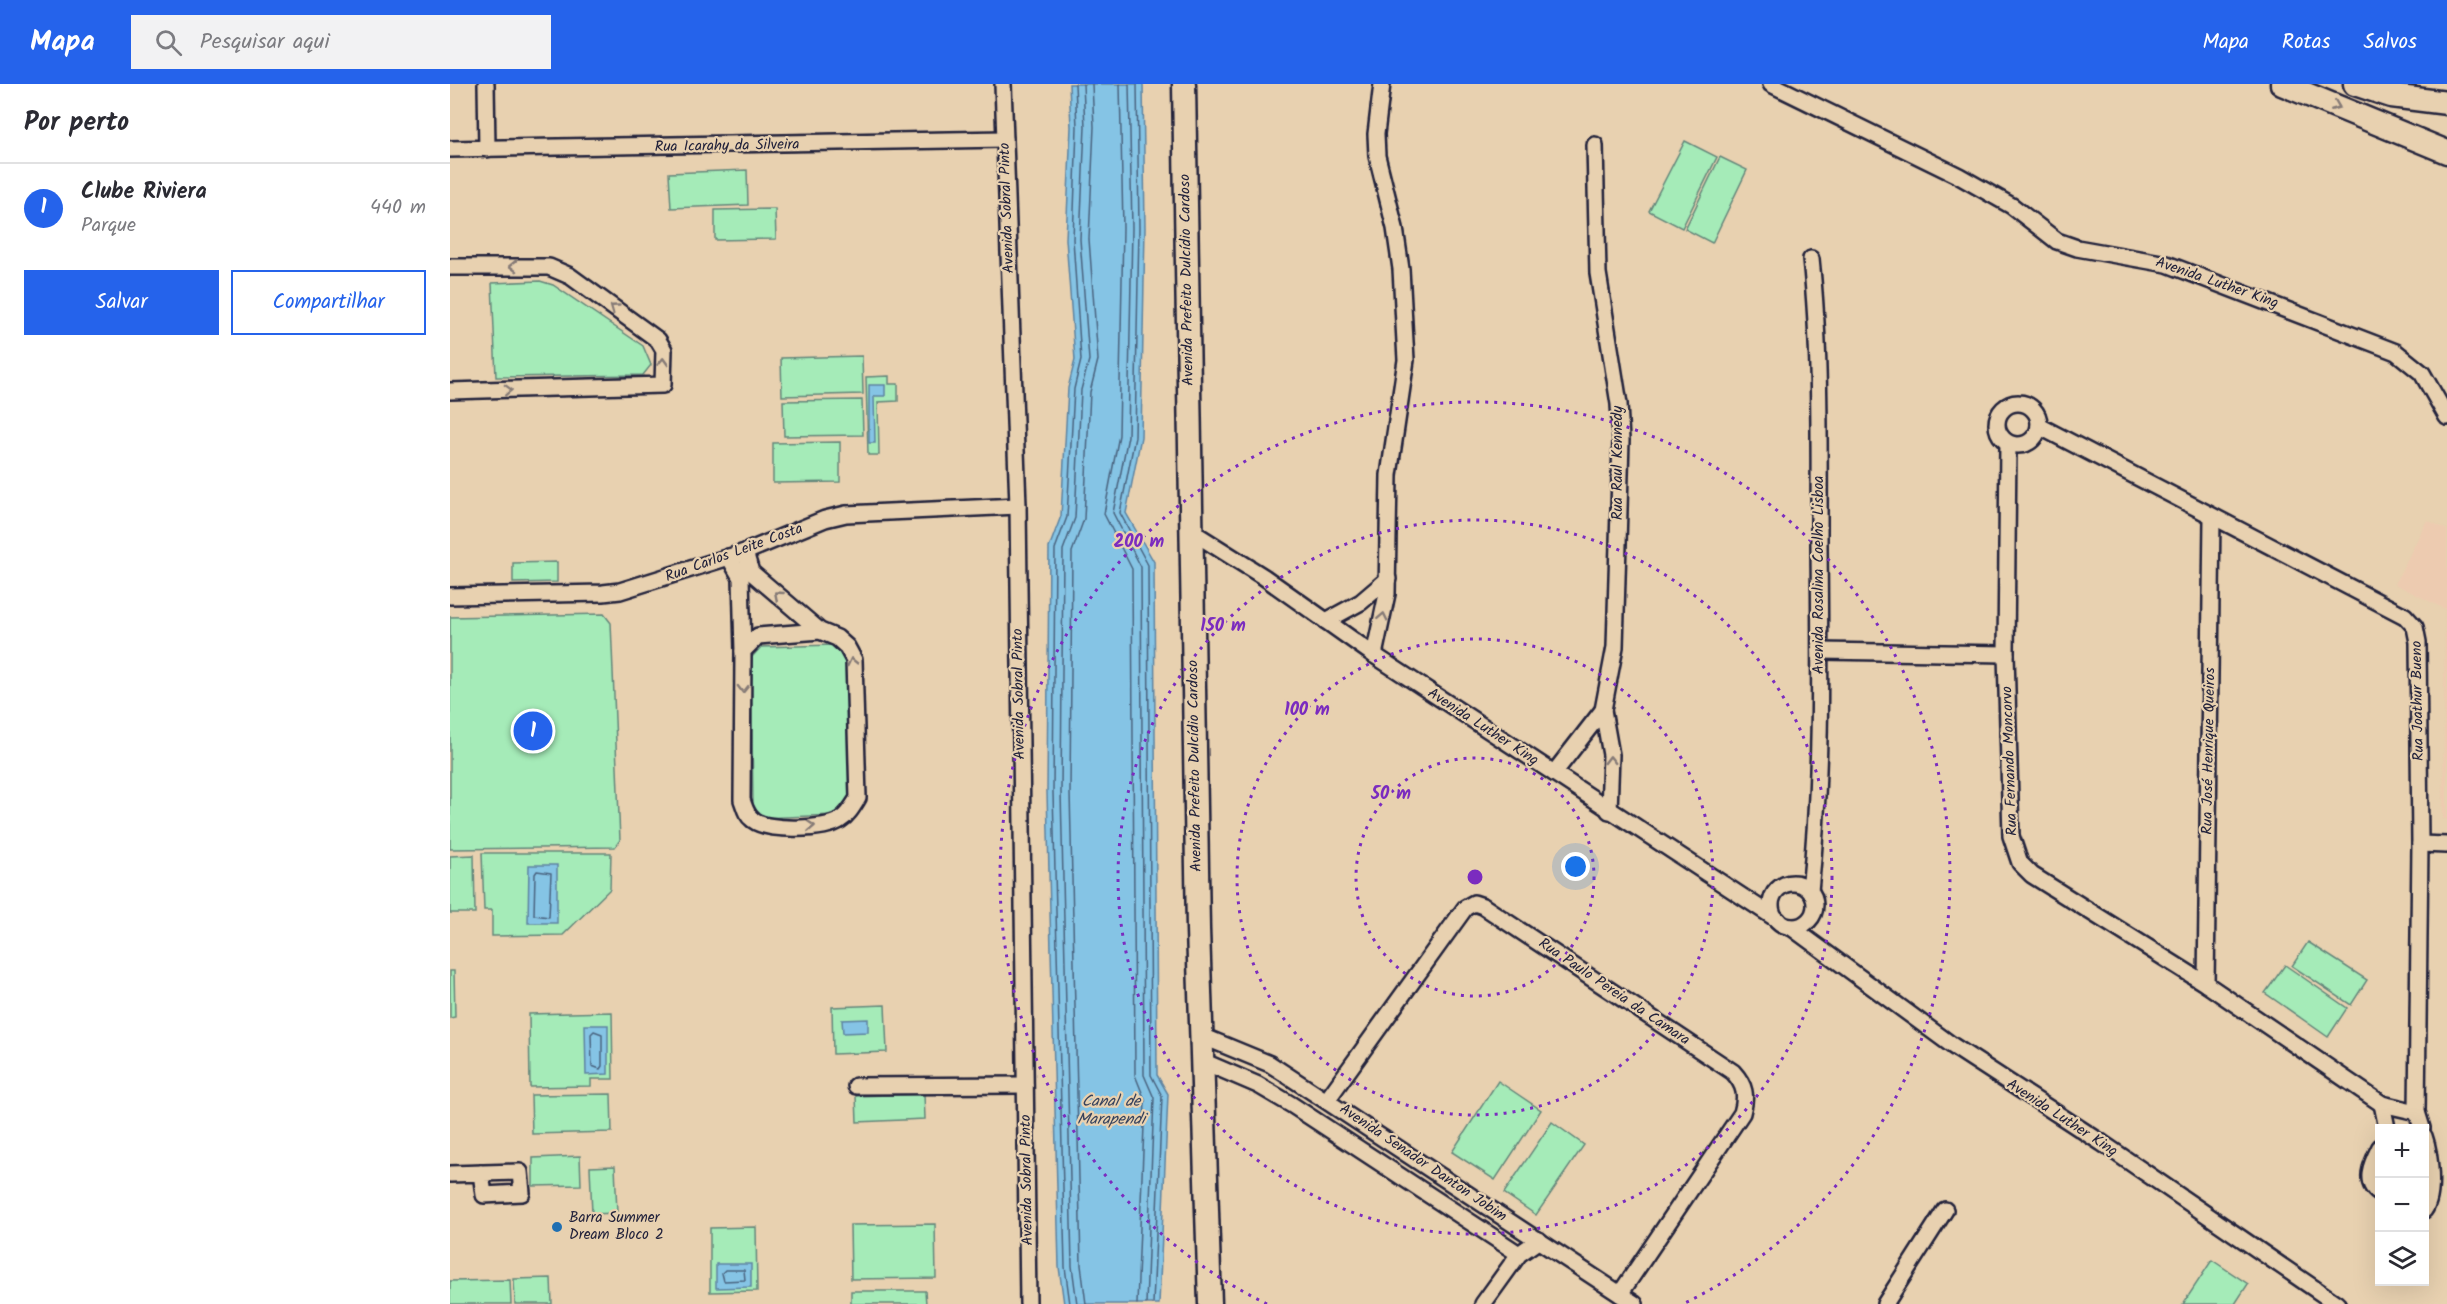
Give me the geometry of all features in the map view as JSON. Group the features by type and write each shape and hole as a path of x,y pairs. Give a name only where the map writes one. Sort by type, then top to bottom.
{"street":[{"path":"486,84 487,149"},
{"name":"Avenida Sobral Pinto","path":"1003,84 1018,506 1028,1304"},
{"name":"Avenida Prefeito Dulcídio Cardoso","path":"1184,84 1202,1062 1210,1304"},
{"path":"1374,655 1388,579 1389,475 1406,360 1401,269 1395,228 1377,156 1376,134 1382,84"},
{"name":"Avenida Luther King","path":"1771,84 1959,176 2012,206 2057,241 2077,248 2167,264 2396,352 2422,373 2447,417"},
{"path":"2282,84 2447,152"},
{"path":"2355,84 2391,96 2447,103"},
{"name":"Rua Icarahy da Silveira","path":"450,149 1005,139"},
{"name":"Rua Raul Kennedy","path":"1595,145 1598,273 1619,404 1621,440 1615,647 1603,710 1611,755 1609,811"},
{"name":"Avenida Rosalina Coelho Lisboa","path":"1810,891 1818,818 1820,651 1818,349 1811,259"},
{"path":"450,267 549,267 570,276 658,340 664,350 663,386 450,392"},
{"name":"Rua Joathur Bueno","path":"2002,408 2014,402 2027,404 2036,413 2039,426 2212,518 2405,616 2415,627 2418,654 2420,844 2417,1112"},
{"name":"Rua Fernando Moncorvo","path":"2002,408 1996,420 1996,428 2008,443 2006,654 2011,836 2020,863 2032,875 2206,984 2382,1104 2417,1112"},
{"path":"2008,443 2015,445 2028,442 2039,426"},
{"name":"Rua Carlos Leite Costa","path":"450,596 603,593 637,587 745,552 825,519 846,514 1018,506"},
{"name":"Rua José Henrique Queiros","path":"2206,984 2212,518"},
{"name":"Avenida Luther King","path":"1191,531 1264,577 1374,655 1609,811 1784,923 1953,1046 2102,1143 2337,1304"},
{"path":"729,557 741,578 742,800 746,813 755,822 772,828 828,825 841,820 858,798 854,660 847,647 837,638 820,631 751,572 745,552"},
{"path":"1326,621 1361,602 1388,579"},
{"path":"743,651 758,636 820,631"},
{"path":"1820,651 2006,654"},
{"name":"Rua Raul Kennedy","path":"1554,773 1603,710"},
{"path":"2420,844 2447,844"},
{"path":"1791,883 1805,886 1810,891 1815,904 1810,918 1805,923 1784,923 1772,907 1772,900 1779,888 1791,883"},
{"name":"Rua Paulo Pereia da Camara","path":"1327,1100 1466,908 1474,903 1483,906 1733,1072 1742,1081 1745,1093 1742,1113 1620,1294"},
{"name":"Avenida Senador Danton Jobim","path":"1202,1036 1266,1061 1635,1304"},
{"name":"Avenida Senador Danton Jobim","path":"1202,1062 1258,1085 1292,1105 1519,1254"},
{"path":"856,1086 1025,1085"},
{"path":"2382,1104 2386,1124"},
{"path":"2417,1112 2421,1124"},
{"path":"2375,1157 2369,1173 2372,1188 2375,1191"},
{"path":"2429,1159 2429,1200"},
{"path":"450,1174 481,1173"},
{"path":"1885,1304 1946,1210"},
{"path":"1483,1304 1519,1254 1539,1240"}],"shaded area":[{"path":"2427,520 2447,530 2447,819 2443,819 2445,609 2395,584"}],"green space":[{"path":"1685,141 1717,157 1682,228 1649,211"},
{"path":"1720,157 1747,170 1712,243 1685,229"},
{"path":"747,170 748,205 671,208 669,173"},
{"path":"775,209 776,239 715,240 715,210"},
{"path":"540,281 553,285 643,346 651,365 643,375 496,377 492,283"},
{"path":"862,356 863,394 782,396 781,358"},
{"path":"889,376 889,384 898,384 898,401 878,402 879,455 868,455 866,377"},
{"path":"862,400 863,435 784,436 783,401"},
{"path":"840,442 840,482 773,483 773,443"},
{"path":"557,562 557,582 513,583 513,563"},
{"path":"604,614 611,623 620,840 615,847 450,849 450,617"},
{"path":"835,645 846,663 850,798 835,815 761,818 753,804 751,658 761,647"},
{"path":"482,853 611,853 610,889 563,935 492,936 492,910 484,910"},
{"path":"474,855 475,913 450,913 450,856"},
{"path":"2308,942 2367,980 2351,1005 2292,966"},
{"path":"2285,965 2347,1008 2328,1037 2265,993"},
{"path":"450,971 454,971 455,1017 450,1018"},
{"path":"885,1005 887,1052 833,1054 832,1007"},
{"path":"612,1012 613,1079 591,1079 591,1086 530,1087 529,1014"},
{"path":"1498,1081 1541,1110 1495,1180 1452,1152"},
{"path":"611,1094 612,1132 532,1134 531,1095"},
{"path":"924,1094 925,1119 857,1122 856,1096"},
{"path":"1552,1122 1584,1145 1536,1215 1504,1193"},
{"path":"580,1156 581,1185 533,1186 533,1158"},
{"path":"615,1166 617,1213 592,1214 590,1167"},
{"path":"935,1224 936,1278 851,1279 850,1225"},
{"path":"756,1227 757,1291 710,1292 710,1228"},
{"path":"2212,1260 2248,1284 2235,1304 2183,1304"},
{"path":"551,1278 552,1304 515,1304 514,1279"},
{"path":"510,1280 511,1304 450,1304 450,1281"},
{"path":"851,1291 925,1291 926,1304 851,1304"}],"water":[{"name":"Canal de Marapendi","path":"1069,84 1143,84 1145,228 1141,437 1126,513 1154,562 1157,1075 1168,1094 1159,1304 1064,1304 1059,1267 1047,792 1049,548 1061,516 1068,388 1075,360 1066,239 1071,127"},
{"path":"869,385 885,385 885,396 874,396 875,443 869,443"},
{"path":"529,865 557,865 557,923 528,923"},
{"path":"868,1019 868,1032 843,1033 842,1020"},
{"path":"585,1025 608,1025 608,1074 586,1075"},
{"path":"716,1264 751,1264 751,1287 716,1288"}],"place":[{"name":"Clube Riviera","path":"533,731"},
{"name":"Barra Summer Dream Bloco 2","path":"557,1227"}]}
